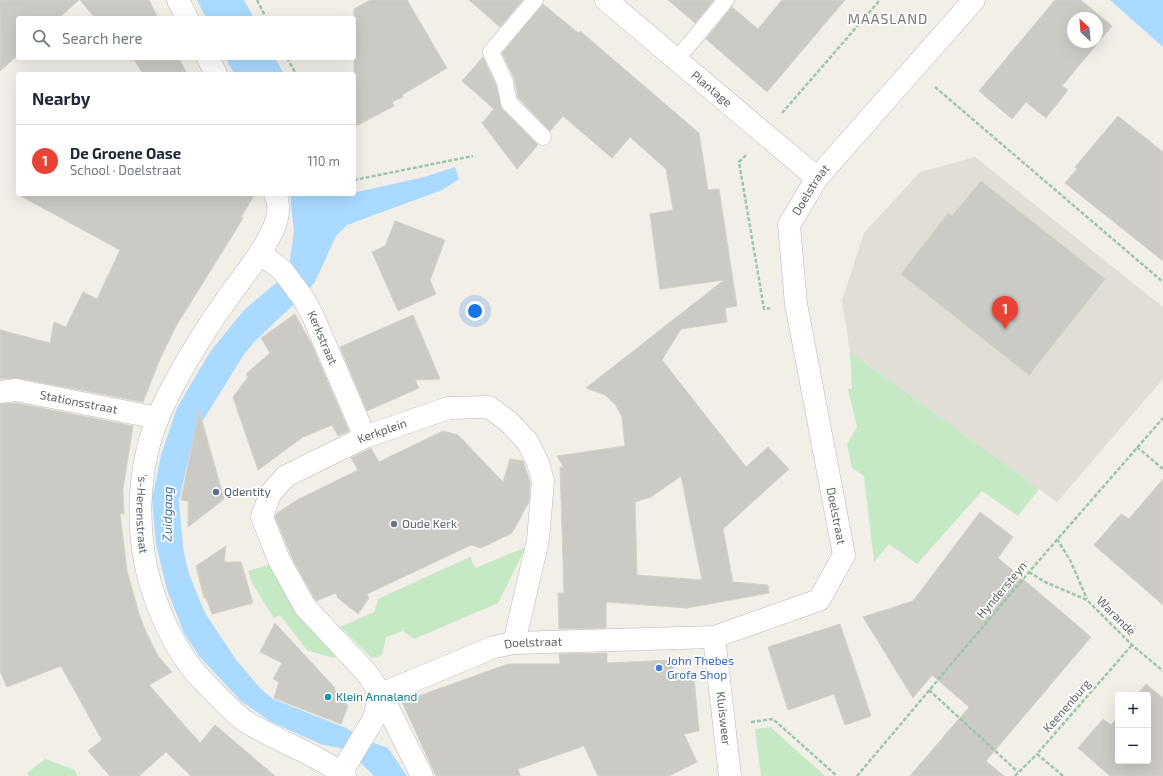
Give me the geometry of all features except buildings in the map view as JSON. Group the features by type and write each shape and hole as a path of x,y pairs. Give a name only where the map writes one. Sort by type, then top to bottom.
{"street":[{"path":"178,0 186,16"},
{"name":"Plantage","path":"606,0 677,59 764,135 817,178"},
{"name":"Doelstraat","path":"382,694 494,646 514,643 714,637 819,600 844,555 796,304 788,225 817,178 974,0"},
{"path":"209,60 215,72"},
{"name":"'s-Herenstraat","path":"276,196 278,201 276,222 260,253 219,310 182,372 158,418 144,466 141,524 148,575 158,609 178,649 202,681 246,722 345,769"},
{"name":"Kerkstraat","path":"260,253 282,271 303,298 313,316 365,437"},
{"name":"Stationsstraat","path":"0,392 16,390 158,418"},
{"name":"Kerkplein","path":"422,776 382,694 366,672 305,607 279,560 262,517 270,494 286,476 365,437 448,408 489,407 509,422 527,441 538,463 543,482 538,540 514,643"},
{"name":"Kluisweer","path":"714,637 730,776"},
{"path":"345,769 373,720 382,694"}],"lane":[{"path":"535,0 491,52 505,82 509,103 544,137"},
{"path":"677,59 726,0"}],"path":[{"path":"257,0 265,16"},
{"path":"288,60 295,72"},
{"path":"913,68 1163,282"},
{"path":"356,180 473,156"},
{"name":"Hyndersteyn","path":"857,776 928,690 1057,539 1163,418"},
{"path":"1137,448 1163,469"},
{"path":"1057,539 1070,560 1088,600"},
{"name":"Warande","path":"1029,572 1045,582 1088,600 1132,645 1163,671"},
{"name":"Keenenburg","path":"1015,776 1037,754 1132,645"},
{"path":"928,690 1018,772"},
{"path":"724,726 773,719 836,776"},
{"path":"1037,754 1063,776"}],"shaded area":[{"path":"975,157 1163,307 1163,379 1057,502 850,352 842,300 864,233 920,172"}],"green space":[{"path":"850,352 1039,489 1018,516 982,491 917,564 889,544 874,562 864,476 852,468 847,444 857,427 848,389 852,389"},
{"path":"526,547 498,603 414,639 403,631 386,637 382,655 372,658 340,627 374,612 378,599 470,557 475,568"},
{"path":"271,564 338,656 333,658 307,650 280,615 274,618 253,585 248,571"},
{"path":"771,727 825,776 761,776 755,729"},
{"path":"45,759 75,770 77,776 29,776 27,773"}],"water":[{"path":"197,0 244,0 253,16 205,16"},
{"path":"1110,0 1163,0 1163,47"},
{"path":"227,60 276,60 283,72 233,72"},
{"name":"Zuidgaag","path":"455,167 459,179 442,190 347,225 336,236 315,282 307,292 254,342 243,356 200,425 190,452 179,501 183,548 189,574 205,613 237,661 261,689 273,699 346,728 371,742 388,748 407,776 374,776 358,760 340,748 323,745 271,722 241,701 199,656 184,633 167,590 156,544 152,499 161,455 177,408 210,352 244,310 288,273 294,232 290,196 356,196 356,191 424,177"}],"place":[{"name":"De Groene Oase","path":"1005,329"},
{"name":"Qdentity","path":"216,492"},
{"name":"Oude Kerk","path":"394,524"},
{"name":"John Thebes Grofa Shop","path":"659,668"},
{"name":"Klein Annaland","path":"328,697"}],"district":[{"name":"MAASLAND","path":"888,19"}]}
